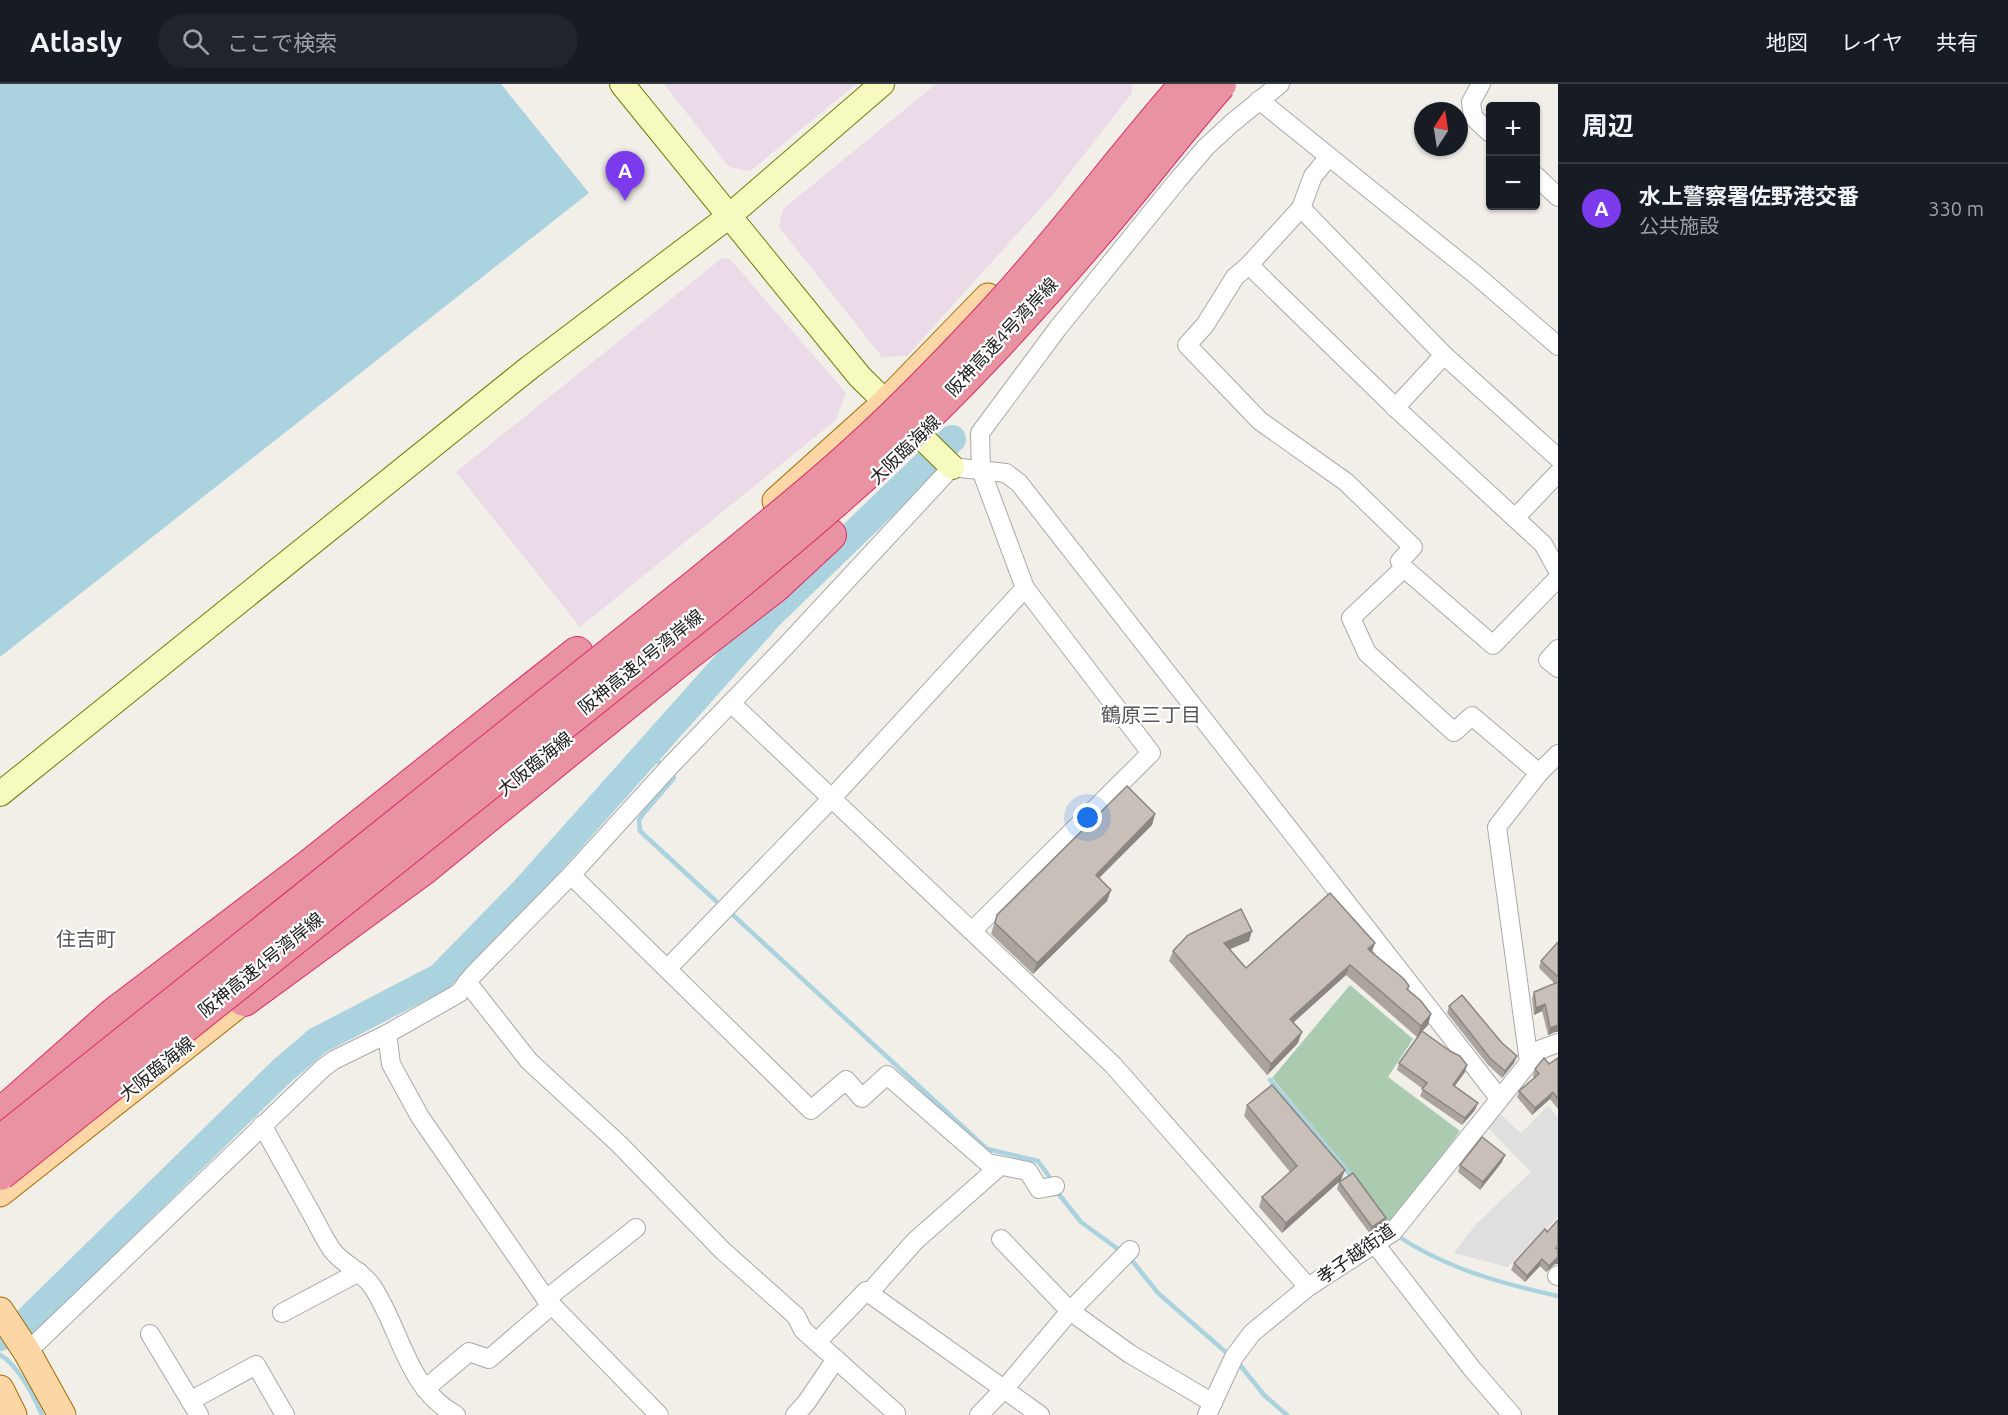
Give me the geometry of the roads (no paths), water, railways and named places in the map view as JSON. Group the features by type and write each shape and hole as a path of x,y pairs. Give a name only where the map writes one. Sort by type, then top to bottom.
{"highway":[{"name":"阪神高速4号湾岸線","path":"0,1142 803,498 902,407 1000,305 1088,204 1186,84"},
{"name":"阪神高速4号湾岸線","path":"0,1174 819,518 964,380 1019,321 1109,218 1220,84"},
{"path":"244,1000 423,869 681,659 774,587 905,462 971,390 1109,218"},
{"path":"0,1115 114,1014 309,866 578,653 735,539 803,484 1000,305"}],"main road":[{"path":"0,1123 320,872 581,663 778,500 885,403 991,294 1077,197 1186,84"},
{"name":"大阪臨海線","path":"0,1193 244,1000 796,551 860,494 1031,324 1184,133 1227,84"},
{"path":"3,1315 62,1415"},
{"path":"0,1389 13,1415"}],"street":[{"path":"622,84 728,217 860,377 885,403 952,467 1006,473 1019,483 1499,1098"},
{"path":"0,794 529,368 728,217 882,84"},
{"path":"972,931 1151,753 1025,588 981,470 980,433 1058,328 1198,156 1259,100 1280,84"},
{"path":"1482,84 1471,102 1473,117 1486,129"},
{"path":"1259,100 1477,276 1558,346"},
{"path":"1329,157 1313,176 1301,208 1249,265 1235,277 1205,325 1187,345 1260,421 1346,482 1413,547 1400,561 1404,568 1492,645 1558,578"},
{"path":"1540,180 1558,197"},
{"path":"1301,208 1444,355 1558,458"},
{"path":"1249,265 1395,408 1543,544 1558,571"},
{"path":"1395,408 1444,355"},
{"path":"23,1347 323,1068 459,993 952,467"},
{"path":"1515,518 1558,473"},
{"path":"1404,568 1351,618 1367,653 1454,732 1472,716 1539,773"},
{"path":"668,968 832,798 1025,588"},
{"path":"1558,649 1548,660 1558,668"},
{"path":"731,703 1113,1065 1308,1287"},
{"path":"1529,1062 1497,827 1539,773 1558,754"},
{"path":"572,875 811,1110 846,1080 862,1098 887,1075 988,1163 1028,1172 1039,1189 1055,1186"},
{"path":"467,982 529,1061 619,1144 722,1250 796,1316 803,1330 896,1413 894,1415"},
{"path":"387,1034 391,1064 420,1117 549,1302 659,1415"},
{"name":"孝子越街道","path":"1210,1409 1234,1357 1252,1333 1308,1287 1393,1232 1539,1050 1557,1044"},
{"path":"262,1125 332,1250 371,1284 387,1309 393,1329 412,1371 425,1389 446,1410 456,1415"},
{"path":"869,1293 915,1241 1000,1166"},
{"path":"425,1389 469,1352 489,1359 549,1302 636,1228"},
{"path":"1001,1239 1070,1311 1210,1409"},
{"path":"1375,1244 1473,1370 1512,1415"},
{"path":"979,1415 1070,1311 1130,1250"},
{"path":"282,1313 359,1272"},
{"path":"817,1342 866,1291 1040,1415"},
{"path":"150,1334 194,1408 256,1365 285,1415"},
{"path":"795,1415 836,1359"}],"water":[{"path":"0,84 501,84 589,193 0,657"}],"waterway":[{"path":"0,1337 25,1323 282,1071 317,1041 440,977 524,891 769,616 952,439"},
{"path":"648,753 662,765"},
{"path":"674,778 639,820 640,831 716,901"},
{"path":"733,915 987,1149 1038,1161 1051,1179"},
{"path":"1270,1080 1352,1177"},
{"path":"1057,1192 1081,1222 1122,1252"},
{"path":"1398,1236 1435,1257 1475,1274 1558,1296"},
{"path":"1130,1258 1158,1293 1229,1355"},
{"path":"0,1355 19,1374 42,1415"},
{"path":"1240,1365 1264,1395 1287,1415"}],"place":[{"name":"水上警察署佐野港交番","path":"625,201"}],"district":[{"name":"鶴原三丁目","path":"1151,715"},
{"name":"住吉町","path":"86,939"}]}
